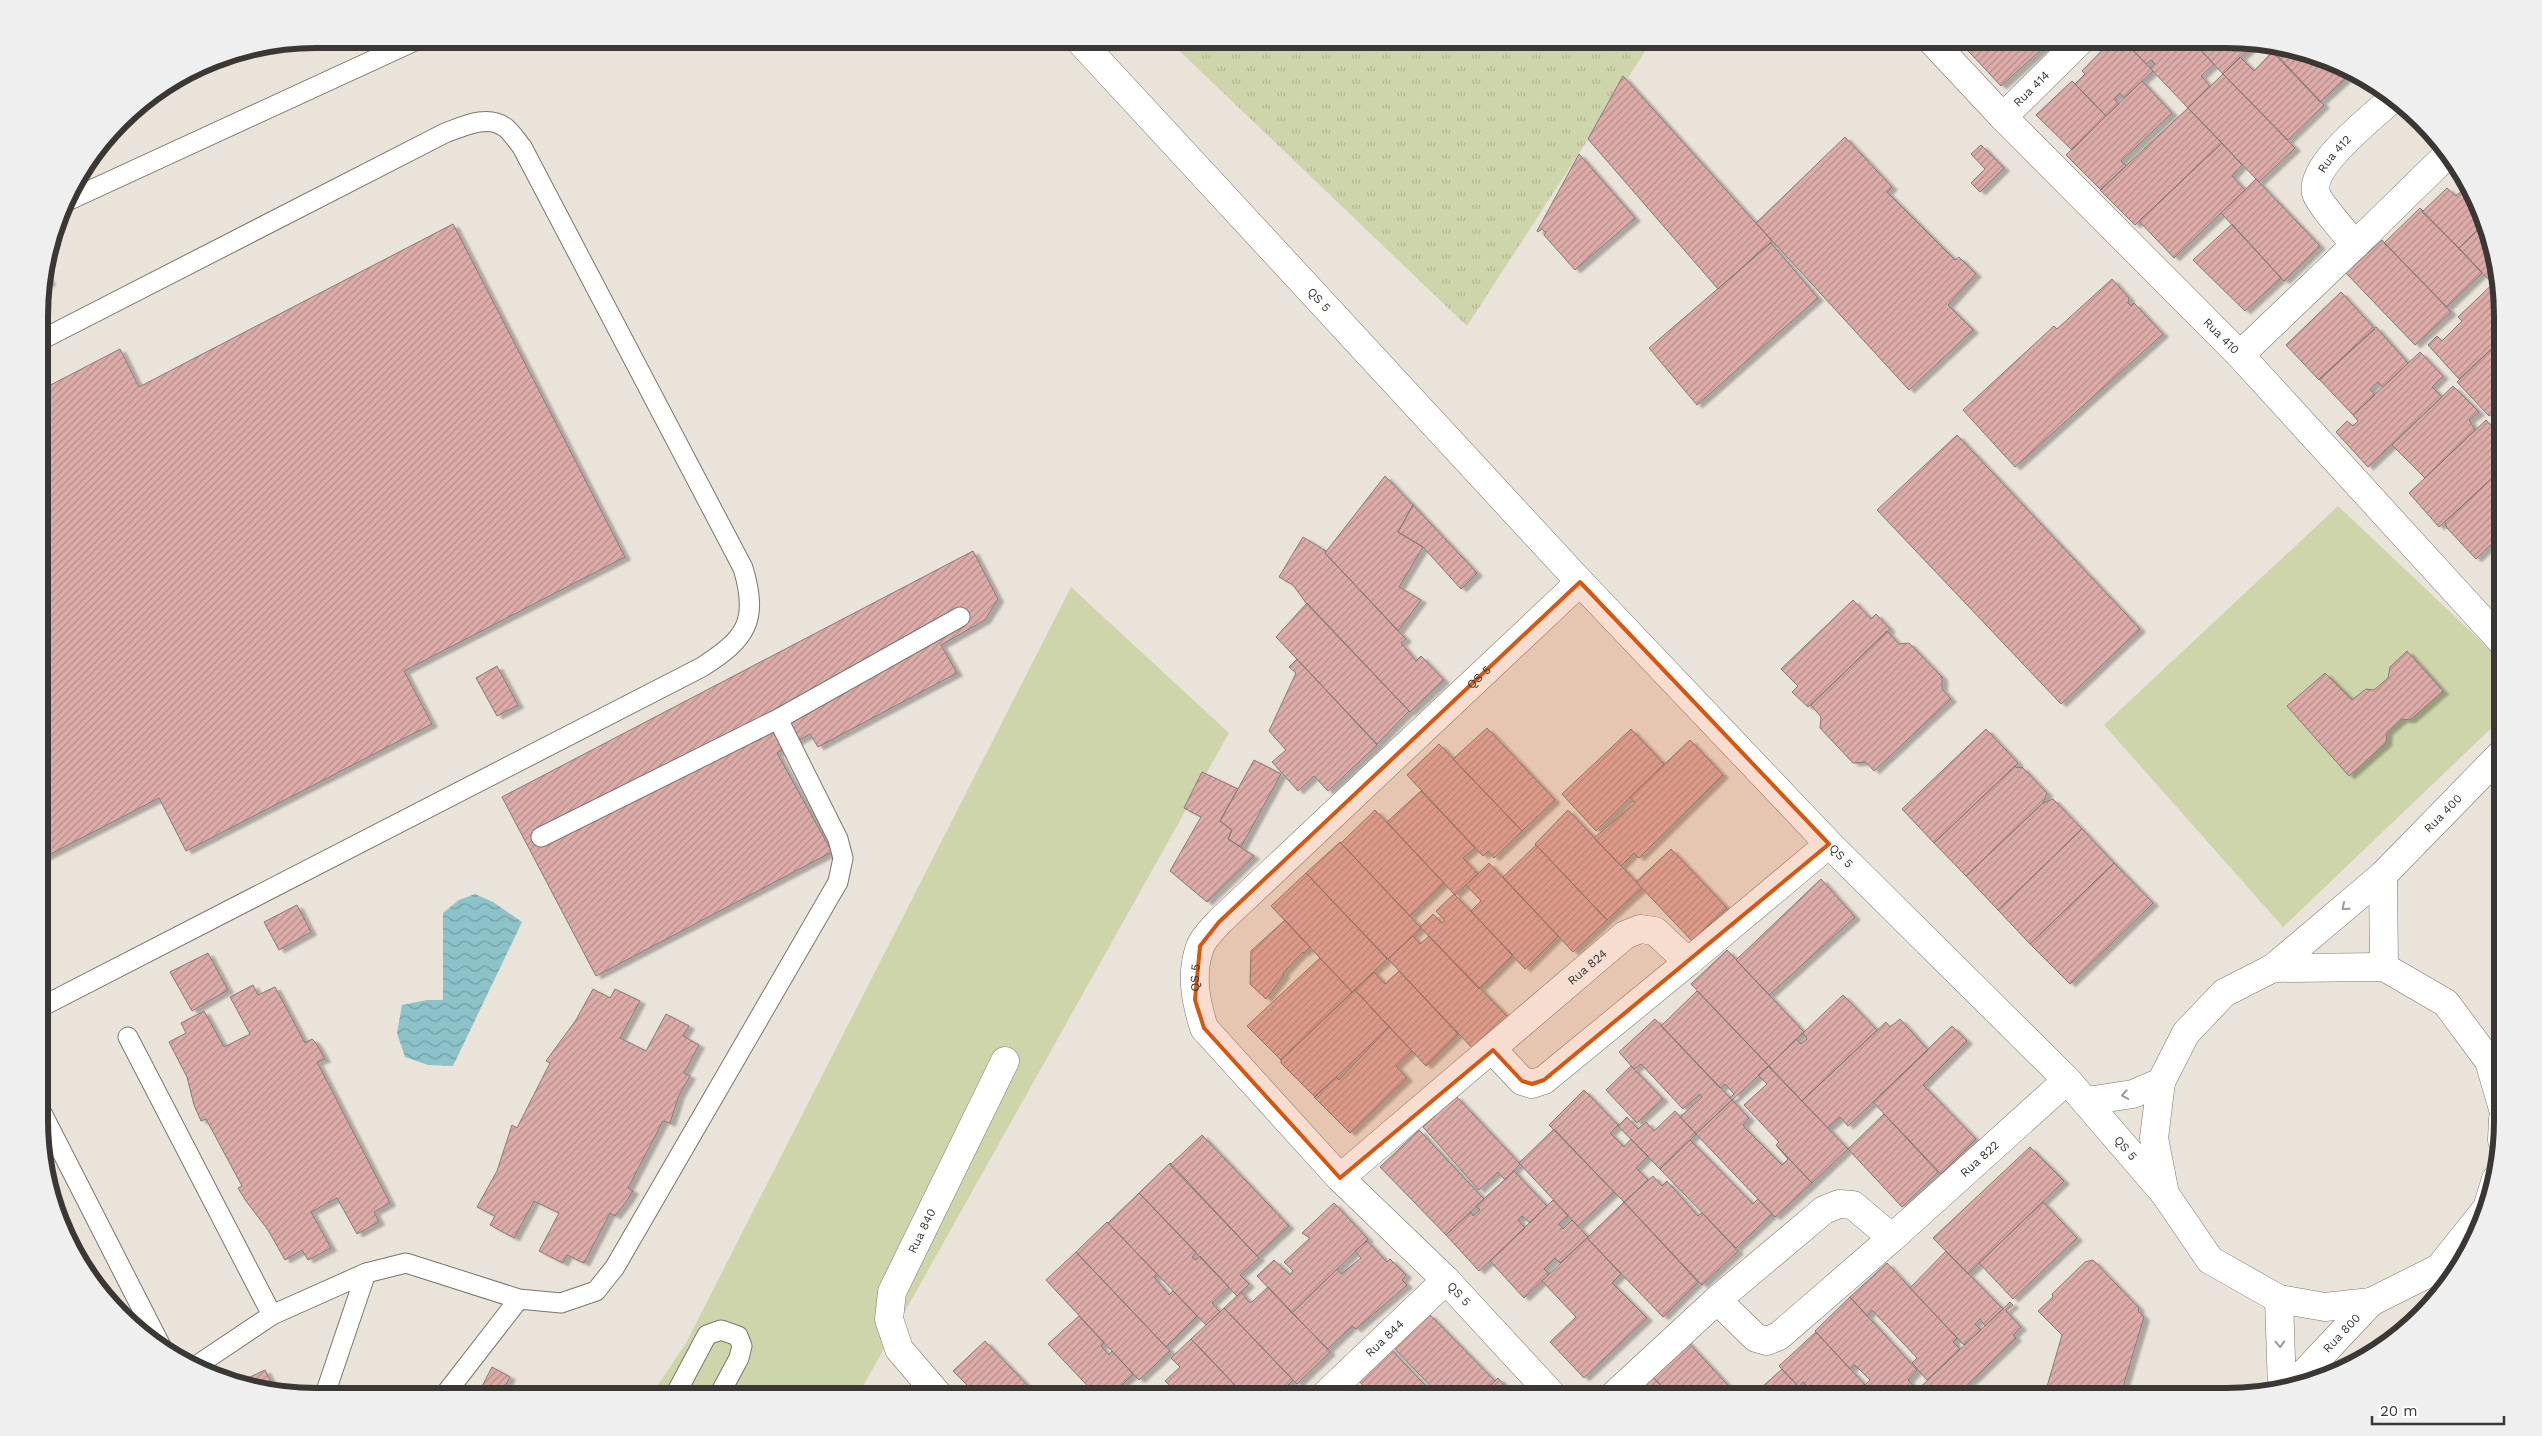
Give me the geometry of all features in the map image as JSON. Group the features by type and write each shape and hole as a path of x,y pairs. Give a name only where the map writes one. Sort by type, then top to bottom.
{"street":[{"name":"QS 5","path":"1086,48 1580,582 1829,844 2087,1101 2165,1194 2210,1260 2279,1299 2325,1307 2371,1302"},
{"name":"Rua 410","path":"1938,48 2003,117 2240,355 2494,633"},
{"name":"Rua 414","path":"2003,117 2073,48"},
{"name":"Rua 412","path":"2355,245 2316,193 2316,176 2325,162 2389,102"},
{"path":"2240,355 2443,159"},
{"name":"QS 5","path":"1546,1388 1446,1280 1340,1178 1204,1028 1195,1000 1194,975 1200,946 1219,922 1580,582"},
{"name":"Rua 400","path":"2273,968 2383,875 2494,761"},
{"path":"1493,1050 1522,1081 1532,1084 1544,1080 1829,844"},
{"path":"2383,875 2384,967"},
{"name":"Rua 824","path":"1340,1178 1493,1050 1625,935 1640,929 1655,931 1688,962"},
{"path":"2165,1194 2154,1138 2161,1082 2186,1033 2224,993 2273,968 2384,967 2446,1003 2494,1064"},
{"name":"Rua 840","path":"932,1388 899,1349 889,1319 892,1292 1005,1061"},
{"name":"Rua 822","path":"1717,1300 1756,1338 1767,1341 1779,1336 1892,1238 2067,1080"},
{"path":"2087,1101 2133,1094 2161,1082"},
{"path":"1622,1388 1717,1300 1824,1210 1839,1204 1853,1205 1892,1238"},
{"path":"2371,1302 2440,1268 2472,1227"},
{"name":"Rua 844","path":"1332,1388 1446,1280"},
{"path":"2279,1299 2282,1382"},
{"name":"Rua 800","path":"2301,1378 2371,1302"}],"lane":[{"path":"75,197 399,48"},
{"path":"48,336 445,133 473,122 492,122 506,128 522,147 743,568 750,592 749,617 740,637 727,651 702,667 48,1003"},
{"path":"541,837 778,719 960,617"},
{"path":"201,1363 272,1315 366,1273 406,1263 519,1299 561,1303 596,1291 616,1267 838,882 843,858 838,839 778,719"},
{"path":"128,1037 272,1315"},
{"path":"48,1125 156,1335"},
{"path":"327,1388 366,1273"},
{"path":"450,1388 519,1299"},
{"path":"679,1388 707,1335 722,1330 738,1336 742,1346 739,1358 723,1388"}],"highlighted area":[{"path":"1580,582 1829,844 1544,1080 1532,1084 1522,1081 1493,1050 1340,1178 1204,1028 1195,1000 1200,946 1219,922"}],"green space":[{"path":"1176,48 1647,48 1467,326"},
{"path":"2338,506 2494,653 2494,726 2283,927 2104,725"},
{"path":"1071,587 1229,733 862,1388 656,1388 686,1343"}],"water":[{"path":"475,894 493,902 522,922 453,1066 428,1065 405,1057 397,1033 402,1005 427,1000 443,1000 443,913 459,900"}],"building":[{"path":"1965,48 2043,48 2001,86"},
{"path":"2104,48 2131,48 2153,71 2124,98 2120,93 2114,99 2119,104 2106,116 2075,84 2085,74 2082,71"},
{"path":"2131,48 2199,48 2214,64 2201,76 2210,86 2188,108 2150,68 2155,64 2151,60 2146,64"},
{"path":"2198,48 2250,49 2223,74"},
{"path":"2272,52 2274,52 2324,105 2288,140 2223,74 2240,57 2254,71"},
{"path":"2273,52 2313,62 2348,77 2320,102"},
{"path":"2223,74 2295,148 2259,182 2188,108"},
{"path":"1623,76 1772,241 1718,289 1588,139"},
{"path":"2072,81 2106,116 2072,150 2036,115"},
{"path":"2142,81 2172,113 2121,161 2126,166 2101,190 2066,155"},
{"path":"2188,108 2222,143 2135,225 2100,190"},
{"path":"1845,137 1892,187 1887,192 1955,260 1959,257 1976,274 1948,305 1973,330 1909,390 1756,223"},
{"path":"2222,143 2242,165 2232,176 2245,190 2174,258 2139,221"},
{"path":"1981,145 2004,168 1980,192 1971,183 1985,169 1971,154"},
{"path":"1579,154 1635,218 1575,270 1544,235 1546,233 1542,229 1537,231"},
{"path":"2256,179 2320,246 2284,281 2221,213"},
{"path":"2447,188 2456,196 2463,190 2480,228 2459,248 2422,212"},
{"path":"2420,208 2482,273 2447,307 2384,243"},
{"path":"453,224 625,557 404,671 432,724 186,851 159,798 48,855 48,386 120,349 139,387"},
{"path":"2232,224 2281,278 2245,311 2193,260"},
{"path":"2480,228 2492,283 2459,248"},
{"path":"2382,240 2451,312 2415,345 2346,273"},
{"path":"1771,243 1818,298 1697,405 1649,348"},
{"path":"2112,279 2129,298 2128,303 2131,306 2134,303 2163,334 2015,467 1963,410 2054,326 2057,329"},
{"path":"2492,284 2494,346 2459,379 2428,345 2437,336 2442,341 2462,321 2458,317"},
{"path":"2341,292 2375,329 2319,380 2286,345"},
{"path":"2376,327 2408,363 2383,387 2378,382 2370,389 2375,395 2353,415 2319,379"},
{"path":"2494,347 2494,412 2489,416 2457,382"},
{"path":"2420,352 2443,376 2432,387 2442,397 2368,467 2336,432 2347,421 2353,426 2358,421 2353,415"},
{"path":"2453,386 2479,412 2469,420 2475,430 2425,478 2392,445"},
{"path":"2486,420 2494,428 2494,450 2492,452 2494,454 2494,476 2439,527 2409,493"},
{"path":"1957,435 2140,629 2061,704 1877,510"},
{"path":"1385,476 1413,505 1398,532 1423,547 1399,587 1421,600 1398,631 1325,553"},
{"path":"2494,476 2494,542 2476,559 2447,528 2445,522"},
{"path":"1413,505 1477,573 1461,589 1423,547 1398,532"},
{"path":"1303,537 1326,551 1325,553 1406,639 1401,643 1416,661 1421,656 1444,680 1410,712 1306,603 1293,585 1279,577"},
{"path":"973,551 998,599 985,620 941,645 957,673 818,747 810,734 777,753 832,852 596,976 502,797"},
{"path":"1853,600 1871,619 1876,614 1890,629 1808,707 1792,692 1798,686 1781,669"},
{"path":"1307,603 1409,711 1377,744 1276,637"},
{"path":"1887,631 1899,644 1909,643 1942,677 1942,689 1951,699 1874,771 1866,762 1853,763 1820,728 1821,717 1811,705"},
{"path":"2407,651 2443,691 2410,720 2402,719 2387,732 2386,743 2349,776 2287,706 2325,673 2352,700 2366,689 2374,690 2388,678 2390,667"},
{"path":"1297,659 1377,745 1328,791 1314,776 1298,791 1272,762 1286,750 1269,731 1296,673 1289,667"},
{"path":"497,666 518,705 497,716 476,678"},
{"path":"1487,728 1555,800 1522,831 1453,759"},
{"path":"1631,729 1664,764 1596,831 1562,794"},
{"path":"1986,729 2018,763 1934,843 1902,809"},
{"path":"1690,740 1723,775 1639,858 1634,853 1621,866 1594,838 1635,803 1630,797"},
{"path":"1439,744 1522,831 1494,858 1488,851 1483,856 1407,775"},
{"path":"1254,760 1281,774 1241,847 1228,839 1232,830 1220,821"},
{"path":"2015,766 2017,768 2022,767 2047,793 2043,803 1966,876 1934,843"},
{"path":"1202,772 1238,789 1220,821 1232,830 1228,839 1254,856 1207,902 1170,871 1201,817 1184,808"},
{"path":"1421,791 1475,848 1463,858 1478,874 1455,895 1387,822"},
{"path":"2053,799 2082,829 1998,910 1966,876 2043,803"},
{"path":"1375,810 1444,883 1410,916 1341,843"},
{"path":"1568,810 1642,888 1607,920 1535,844"},
{"path":"2082,829 2114,863 2030,944 1998,910"},
{"path":"1340,842 1421,928 1388,959 1306,873"},
{"path":"1536,845 1607,920 1573,952 1503,877"},
{"path":"1671,849 1727,908 1692,941 1636,882"},
{"path":"1489,863 1558,936 1525,969 1471,911 1481,901 1466,885"},
{"path":"2114,863 2153,903 2070,984 2030,944"},
{"path":"1306,873 1387,959 1352,992 1271,906"},
{"path":"1821,879 1855,917 1769,995 1736,960"},
{"path":"1454,894 1513,955 1479,989 1420,927 1433,914 1442,923 1445,921 1436,911"},
{"path":"297,905 311,932 279,950 264,922"},
{"path":"1285,920 1310,947 1283,973 1284,975 1266,999 1250,984 1251,951"},
{"path":"1413,936 1420,944 1429,936 1510,1019 1476,1052 1388,959"},
{"path":"1727,950 1804,1032 1769,1066 1691,984"},
{"path":"208,953 228,990 192,1011 170,972"},
{"path":"1320,958 1352,992 1281,1060 1247,1026"},
{"path":"1399,971 1458,1034 1426,1066 1355,990 1374,972 1385,984"},
{"path":"253,985 258,995 275,987 305,1043 312,1039 316,1043 325,1059 317,1062 390,1203 374,1212 379,1222 357,1234 337,1198 311,1212 331,1248 308,1260 302,1250 285,1260 268,1230 246,1201 238,1188 242,1186 206,1119 201,1121 194,1105 187,1077 169,1042 186,1033 181,1023 204,1011 224,1047 250,1034 230,997"},
{"path":"593,989 610,998 615,989 640,1001 620,1038 646,1051 666,1014 689,1026 683,1036 699,1045 684,1073 690,1076 679,1095 670,1123 663,1121 628,1188 633,1191 615,1216 610,1213 584,1263 567,1255 563,1263 539,1251 559,1213 534,1201 514,1238 490,1225 495,1216 477,1207 497,1171 512,1125 517,1128 550,1063 546,1061 576,1020"},
{"path":"1355,990 1389,1027 1315,1097 1281,1063 1281,1060"},
{"path":"1697,991 1769,1066 1732,1100 1730,1098 1734,1094 1725,1084 1720,1088 1661,1026"},
{"path":"1843,995 1877,1030 1802,1101 1769,1066 1796,1039 1801,1044 1807,1039 1803,1033"},
{"path":"1655,1019 1732,1100 1696,1134 1680,1117 1702,1097 1700,1094 1683,1109 1641,1064 1634,1069 1619,1052"},
{"path":"1900,1019 1928,1050 1848,1126 1840,1117 1828,1128 1802,1101 1886,1022 1890,1027"},
{"path":"1952,1026 1967,1041 1923,1085 1976,1139 1941,1174 1873,1102"},
{"path":"1389,1027 1412,1051 1396,1066 1407,1078 1350,1133 1314,1097 1336,1077 1339,1080"},
{"path":"1631,1066 1663,1099 1637,1123 1606,1090"},
{"path":"1768,1066 1848,1149 1812,1183 1776,1145 1779,1142 1744,1105 1767,1084 1758,1075"},
{"path":"1584,1090 1618,1125 1610,1133 1624,1147 1631,1139 1648,1156 1636,1168 1648,1180 1624,1202 1549,1125"},
{"path":"1456,1096 1520,1164 1505,1180 1498,1172 1479,1190 1423,1127"},
{"path":"1732,1100 1749,1118 1743,1125 1747,1130 1782,1165 1788,1159 1776,1145 1812,1183 1775,1217 1696,1134"},
{"path":"1675,1111 1696,1134 1660,1169 1618,1126 1627,1117 1638,1129 1646,1122 1654,1131"},
{"path":"1884,1114 1938,1172 1902,1207 1848,1149"},
{"path":"1554,1129 1614,1192 1578,1226 1519,1163"},
{"path":"1419,1130 1484,1199 1446,1235 1380,1167"},
{"path":"1202,1135 1289,1226 1257,1256 1170,1165"},
{"path":"1690,1140 1753,1204 1758,1199 1772,1214 1736,1248 1660,1169"},
{"path":"2030,1147 2064,1181 1968,1274 1933,1238"},
{"path":"1170,1163 1259,1258 1240,1275 1249,1284 1237,1296 1139,1193"},
{"path":"1514,1171 1547,1206 1530,1223 1522,1216 1518,1220 1525,1228 1479,1271 1446,1235 1471,1212 1473,1216 1480,1210 1476,1206"},
{"path":"1653,1176 1662,1186 1667,1181 1698,1216 1702,1213 1738,1251 1702,1285 1624,1202"},
{"path":"1139,1193 1196,1252 1192,1257 1196,1260 1200,1256 1229,1287 1212,1303 1220,1312 1206,1325 1108,1223"},
{"path":"1553,1200 1568,1216 1559,1224 1563,1229 1572,1220 1588,1237 1560,1263 1555,1258 1544,1269 1549,1274 1524,1298 1490,1261"},
{"path":"1624,1202 1698,1282 1663,1317 1587,1238"},
{"path":"2043,1202 2077,1238 2013,1299 1979,1263"},
{"path":"1334,1203 1368,1239 1292,1313 1257,1276 1274,1260 1290,1275 1293,1271 1284,1262 1310,1238 1302,1233"},
{"path":"1107,1222 1158,1275 1154,1277 1169,1295 1173,1291 1197,1316 1166,1347 1076,1252"},
{"path":"1587,1238 1621,1274 1612,1283 1647,1318 1584,1378 1550,1342 1576,1317 1542,1281"},
{"path":"1367,1241 1387,1262 1390,1259 1406,1275 1402,1280 1407,1285 1356,1329 1352,1326 1328,1349 1292,1313 1337,1269 1341,1274 1361,1258 1355,1251"},
{"path":"1946,1251 2003,1309 1985,1326 1980,1319 1975,1324 1981,1330 1964,1345 1910,1288"},
{"path":"1076,1252 1170,1351 1139,1380 1046,1280"},
{"path":"2093,1260 2139,1308 2138,1311 2144,1317 2123,1388 2047,1388 2062,1335 2038,1311 2053,1297 2052,1294 2085,1262"},
{"path":"1887,1263 1957,1338 1953,1342 1960,1349 1927,1380 1912,1363 1917,1358 1872,1310 1867,1316 1850,1297"},
{"path":"1268,1287 1330,1352 1297,1384 1224,1308 1241,1292 1249,1302 1252,1302"},
{"path":"1850,1297 1917,1370 1908,1380 1915,1388 1868,1388 1865,1385 1870,1380 1855,1365 1850,1369 1815,1331"},
{"path":"2010,1302 2013,1305 2006,1311 2021,1327 2013,1335 2016,1338 1964,1388 1919,1388"},
{"path":"1224,1308 1293,1380 1285,1388 1237,1388 1191,1339"},
{"path":"1429,1314 1495,1381 1488,1388 1432,1388 1394,1348"},
{"path":"1079,1316 1104,1343 1101,1346 1109,1355 1112,1351 1133,1374 1119,1388 1090,1388 1048,1344"},
{"path":"1816,1332 1868,1388 1809,1388 1803,1382 1799,1387 1779,1366"},
{"path":"1191,1339 1238,1388 1172,1388 1165,1381 1180,1367 1171,1358"},
{"path":"1685,1339 1731,1388 1663,1388 1651,1375"},
{"path":"985,1341 1030,1388 970,1388 953,1371"},
{"path":"1389,1347 1428,1388 1365,1388 1356,1378"},
{"path":"492,1367 510,1377 504,1388 481,1388"},
{"path":"1782,1369 1800,1388 1761,1388"},
{"path":"265,1370 272,1385 263,1383 246,1379"},
{"path":"1651,1375 1663,1388 1638,1388"},
{"path":"1498,1378 1507,1388 1488,1388"}]}
